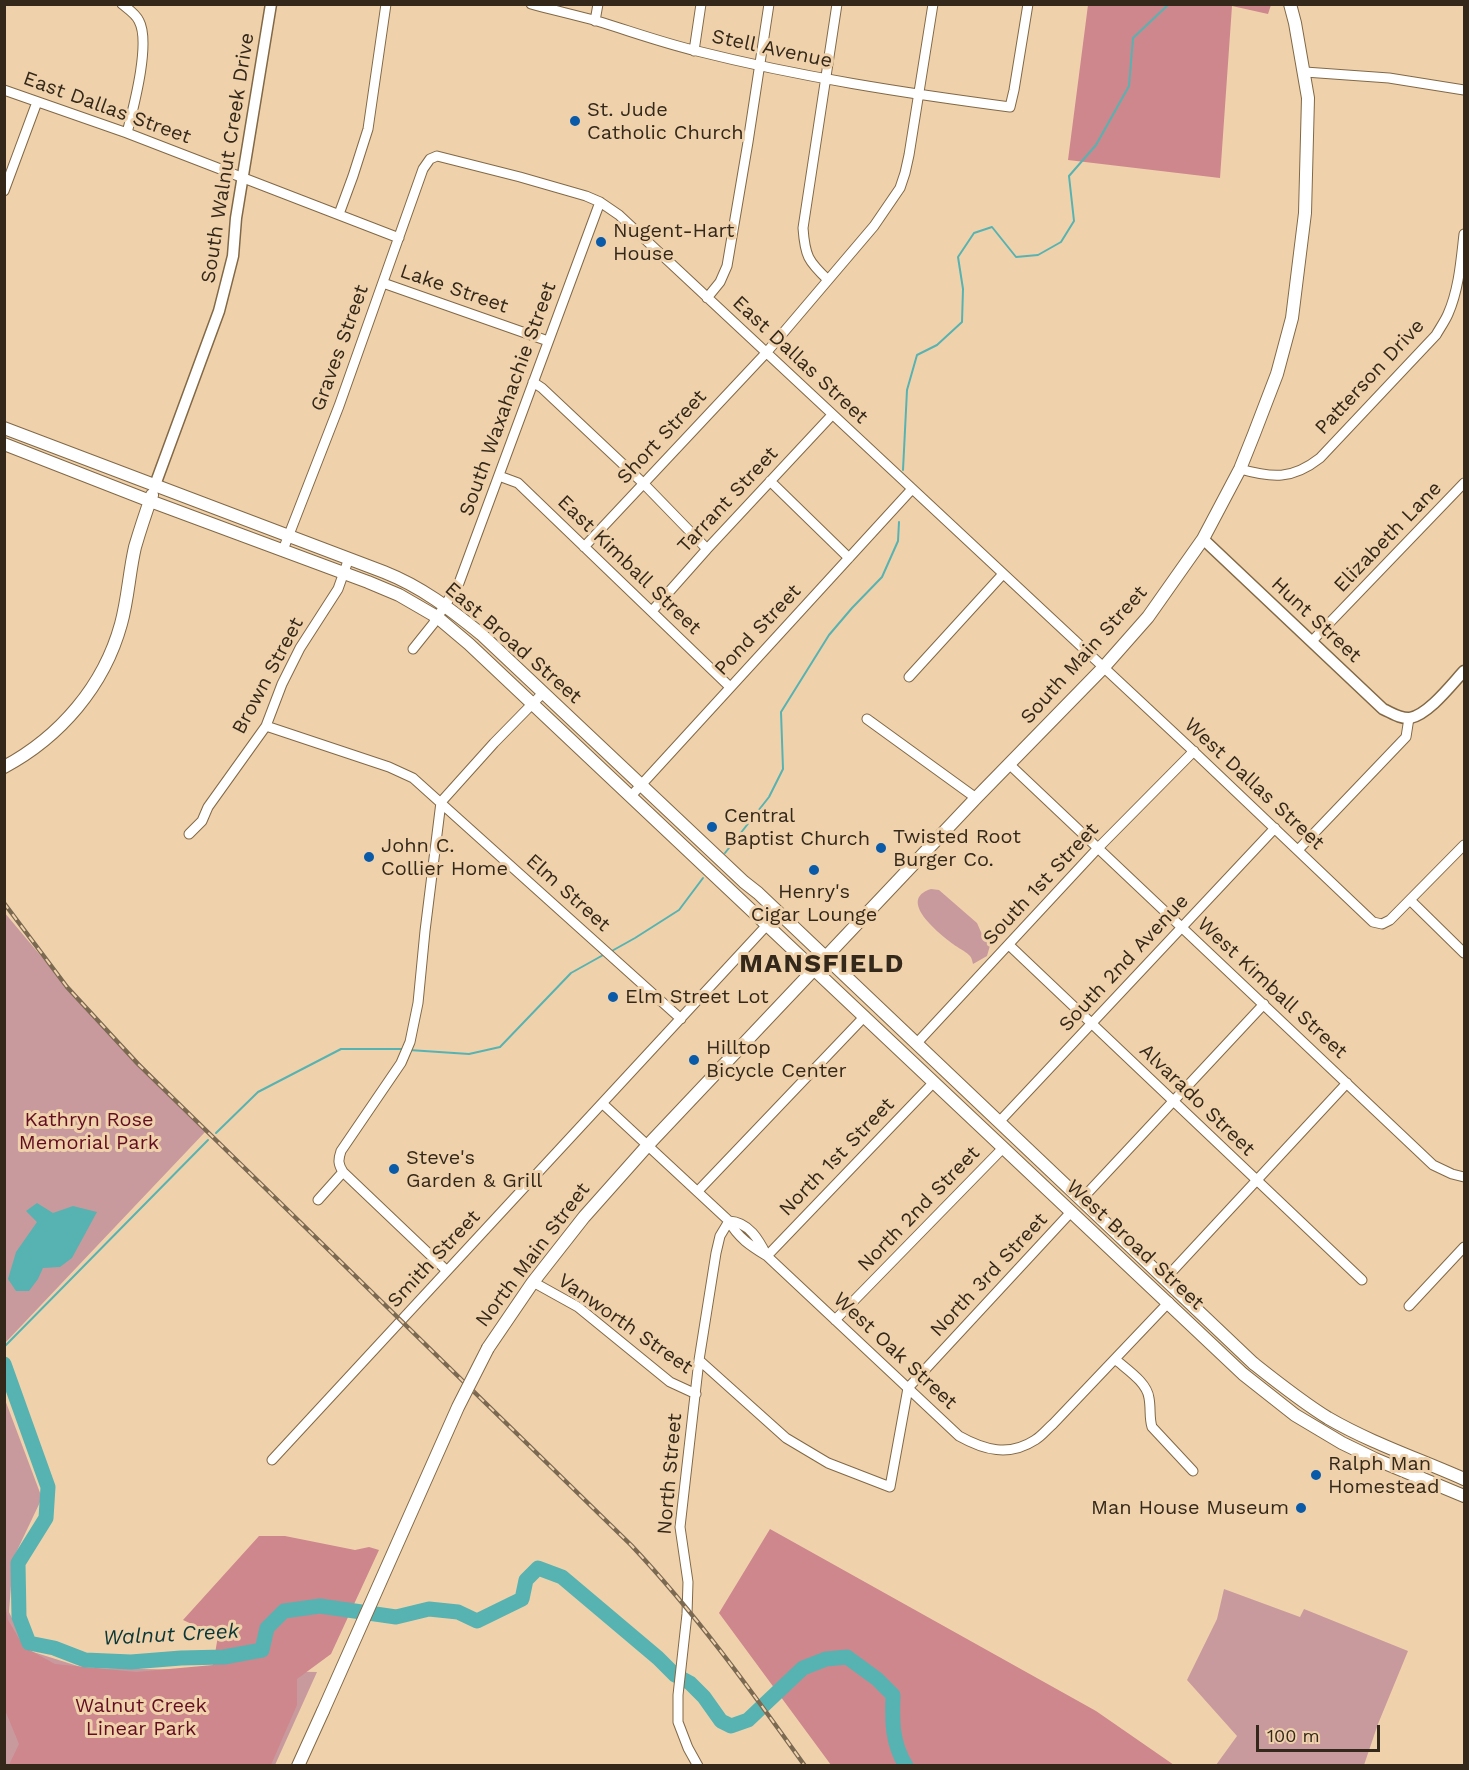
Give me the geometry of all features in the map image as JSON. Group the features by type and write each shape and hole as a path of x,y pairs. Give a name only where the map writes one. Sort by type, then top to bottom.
{"main road":[{"name":"South Main Street","path":"826,958 976,798 1103,668 1148,617 1203,539 1240,469 1277,374 1292,318 1305,213 1308,98 1305,72 1290,4"},
{"name":"East Broad Street","path":"4,428 349,558 404,580 435,598 481,634 826,958"},
{"path":"22,451 27,437"},
{"name":"East Broad Street","path":"4,444 393,592 437,617 469,644 815,969"},
{"path":"4,767 57,730 83,702 104,670 122,623 135,548 155,485"},
{"path":"690,851 700,840"},
{"path":"734,892 744,882"},
{"name":"North Main Street","path":"298,1766 458,1407 488,1348 533,1282 576,1226 648,1145 826,958"},
{"name":"West Broad Street","path":"826,958 1253,1363 1298,1397 1337,1422 1377,1442 1464,1479"},
{"name":"West Broad Street","path":"815,969 1071,1212 1273,1399 1329,1436 1365,1454 1464,1496"},
{"path":"906,1055 916,1044"},
{"path":"1071,1212 1081,1200"},
{"path":"1169,1302 1178,1292"},
{"path":"1329,1436 1337,1422"}],"street":[{"path":"122,4 139,21 143,47 139,80 127,134"},
{"name":"South Walnut Creek Drive","path":"155,485 219,311 233,256 236,218 271,4"},
{"path":"339,214 368,129 386,4"},
{"name":"Stell Avenue","path":"531,4 694,51 759,66 826,80 1010,107 1028,4"},
{"path":"595,21 598,4"},
{"path":"694,51 701,4"},
{"path":"707,298 720,282 727,266 769,4"},
{"path":"828,280 814,267 806,253 803,228 837,4"},
{"name":"Short Street","path":"584,547 766,353 874,226 900,188 907,164 933,4"},
{"path":"1305,72 1389,78 1464,90"},
{"name":"East Dallas Street","path":"4,90 127,134 399,238"},
{"path":"4,191 37,102"},
{"name":"East Dallas Street","path":"430,159 437,156 511,174 600,202 611,208 1103,668"},
{"name":"Graves Street","path":"283,550 423,169 430,159"},
{"name":"South Waxahachie Street","path":"413,649 459,583 600,202"},
{"name":"Patterson Drive","path":"1240,469 1263,476 1288,475 1307,468 1320,458 1436,335 1448,314 1454,294 1464,234"},
{"name":"Lake Street","path":"383,283 548,341"},
{"path":"533,382 643,483 707,549"},
{"name":"Tarrant Street","path":"652,611 832,415"},
{"name":"East Kimball Street","path":"499,476 518,483 730,687"},
{"path":"770,481 849,558"},
{"name":"Elizabeth Lane","path":"1312,641 1464,483"},
{"name":"Pond Street","path":"631,796 912,489"},
{"name":"Hunt Street","path":"1203,539 1383,709 1396,716 1409,718"},
{"name":"Brown Street","path":"189,834 202,821 208,807 266,726 300,648 338,589 349,558"},
{"path":"909,677 1003,574"},
{"name":"West Dallas Street","path":"1103,668 1194,751 1373,922 1382,924 1390,920 1410,900"},
{"path":"1298,850 1406,737 1409,718 1429,708 1464,671"},
{"path":"447,1271 343,1172 338,1164 341,1151 390,1079 410,1042 414,1028 441,802 494,742 543,693"},
{"path":"867,719 976,798"},
{"name":"Elm Street","path":"266,726 389,767 413,778 681,1018"},
{"name":"South 1st Street","path":"916,1044 1098,848 1194,751"},
{"name":"West Kimball Street","path":"1009,765 1433,1165 1464,1177"},
{"name":"South 2nd Avenue","path":"999,1122 1275,828"},
{"path":"1464,845 1410,900 1464,953"},
{"name":"Smith Street","path":"272,1460 768,924"},
{"name":"Alvarado Street","path":"1009,945 1362,1280"},
{"path":"1081,1200 1264,1004"},
{"path":"698,1191 866,1016"},
{"name":"North 1st Street","path":"767,1256 934,1082"},
{"path":"1165,1279 1347,1083"},
{"name":"West Oak Street","path":"603,1104 729,1221 740,1237 767,1256 959,1436 975,1445 992,1450 1010,1451 1035,1440 1115,1359"},
{"name":"North 2nd Street","path":"835,1320 1003,1148"},
{"path":"318,1200 343,1172"},
{"name":"North 3rd Street","path":"908,1388 1071,1212"},
{"name":"North Street","path":"698,1766 678,1722 688,1582 680,1527 699,1360 716,1253 720,1236 729,1221"},
{"path":"1409,1306 1464,1247"},
{"name":"Vanworth Street","path":"533,1282 578,1307 670,1382 696,1394"},
{"path":"1169,1302 1115,1359 1141,1382 1149,1395 1149,1419 1152,1427 1193,1471"},
{"name":"Vanworth Street","path":"699,1360 786,1438 828,1463 890,1487 908,1388"}],"green space":[{"path":"1088,5 1271,5 1268,14 1232,6 1220,178 1068,160"},
{"path":"931,889 939,890 977,923 985,941 991,942 987,956 973,964 969,955 939,933 924,917 919,909 918,901 921,894"},
{"name":"Kathryn Rose Memorial Park","path":"4,912 67,987 206,1131 5,1343"},
{"name":"Walnut Creek Linear Park","path":"4,1397 42,1498 13,1559 9,1612 27,1650 84,1668 317,1672 275,1765 5,1765"},
{"path":"770,1529 1096,1711 1174,1765 831,1765 719,1613"},
{"path":"259,1536 285,1536 355,1550 369,1547 379,1550 331,1654 297,1679 297,1705 271,1765 9,1765 19,1744 5,1710 5,1603 8,1620 24,1647 55,1664 136,1672 213,1665 218,1636 183,1620"},
{"path":"1224,1589 1300,1617 1304,1609 1408,1651 1364,1765 1216,1765 1237,1736 1187,1680 1217,1619"}],"water":[{"path":"37,1203 53,1213 73,1206 97,1212 72,1258 60,1267 43,1268 29,1291 16,1291 8,1279 16,1252 37,1222 26,1211"}],"waterway":[{"path":"903,470 907,390 917,355 937,345 962,322 963,289 958,257 974,233 992,227 1016,257 1038,255 1061,242 1074,221 1069,176 1096,145 1129,86 1133,38 1169,4"},
{"path":"725,853 769,797 783,769 781,712 829,635 882,577 898,541 899,522"},
{"path":"610,952 679,910 703,878"},
{"path":"409,1050 469,1054 500,1047 571,973 605,954"},
{"path":"216,1133 258,1092 341,1049 403,1049"},
{"path":"4,1347 208,1140"},
{"name":"Walnut Creek","path":"4,1364 48,1487 46,1518 18,1563 19,1617 29,1643 54,1648 85,1660 131,1662 224,1657 262,1650 267,1628 284,1611 320,1606 396,1617 429,1609 458,1612 477,1621 522,1599 526,1580 538,1568 562,1577 675,1675 690,1683 704,1697 721,1721 731,1726 748,1720 803,1668 826,1659 847,1657 877,1679 893,1695 894,1732 898,1749 906,1766"}],"railway":[{"path":"4,903 67,987 138,1064 631,1545 700,1625 805,1766"}],"place":[{"name":"St. Jude Catholic Church","path":"575,121"},
{"name":"Nugent-Hart House","path":"601,242"},
{"name":"Central Baptist Church","path":"712,827"},
{"name":"Twisted Root Burger Co.","path":"881,848"},
{"name":"John C. Collier Home","path":"369,857"},
{"name":"Henry's Cigar Lounge","path":"814,870"},
{"name":"Elm Street Lot","path":"613,997"},
{"name":"Hilltop Bicycle Center","path":"694,1060"},
{"name":"Steve's Garden & Grill","path":"394,1169"},
{"name":"Ralph Man Homestead","path":"1316,1475"},
{"name":"Man House Museum","path":"1301,1508"}],"district":[{"name":"MANSFIELD","path":"822,964"}]}
